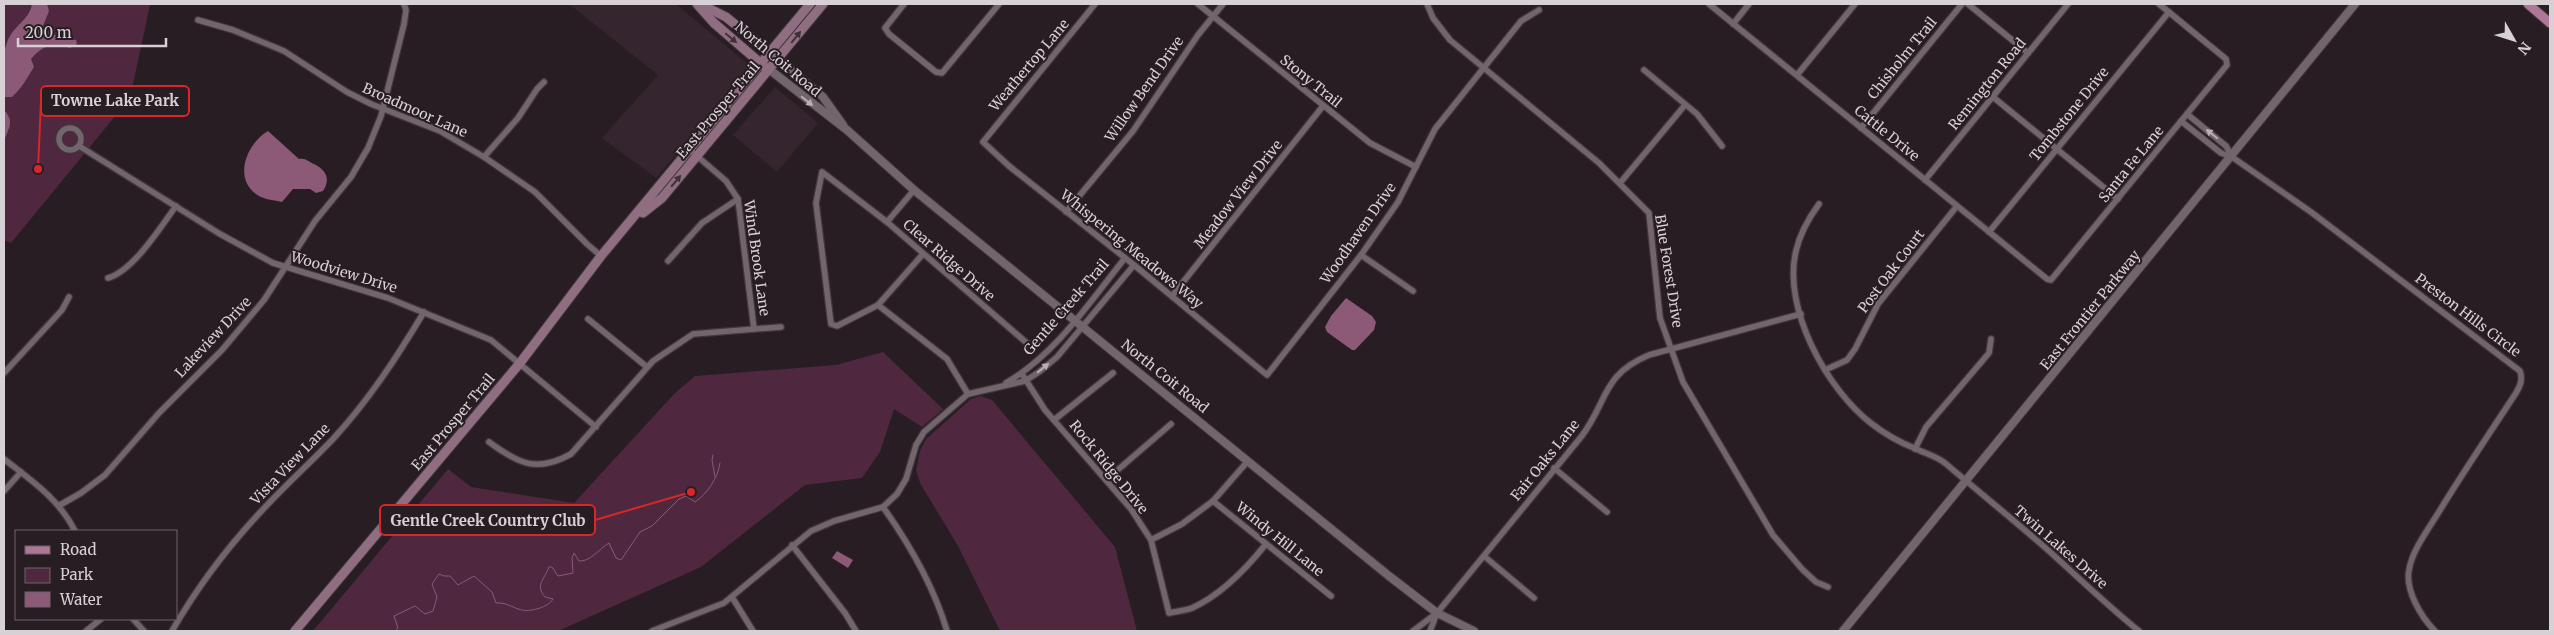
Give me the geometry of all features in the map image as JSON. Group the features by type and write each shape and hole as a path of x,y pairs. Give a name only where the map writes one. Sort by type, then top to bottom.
{"main road":[{"name":"North Coit Road","path":"698,4 726,17 778,60"},
{"name":"North Coit Road","path":"698,4 714,23 770,70"},
{"name":"East Prosper Trail","path":"295,631 520,363 601,256 810,4"},
{"name":"East Prosper Trail","path":"627,226 662,198 823,4"},
{"path":"2528,4 2550,23"}],"street":[{"name":"Lakeview Drive","path":"60,505 94,484 116,463 159,413 242,327 286,268 315,222 357,168 375,132 383,109 402,37 406,10 404,4"},
{"path":"904,4 885,28 889,34 936,72 942,73 999,4"},
{"name":"Weathertop Lane","path":"982,142 1095,4"},
{"name":"Stony Trail","path":"1198,4 1370,143 1416,167"},
{"name":"Willow Bend Drive","path":"1066,212 1133,131 1181,59 1224,4"},
{"name":"Blue Forest Drive","path":"1428,4 1432,18 1450,40 1599,163 1649,213 1660,318 1683,382 1773,535 1802,569 1816,582 1828,588"},
{"name":"Cattle Drive","path":"1709,4 1988,232 2050,280"},
{"path":"1733,24 1749,4"},
{"path":"1797,75 1855,4"},
{"name":"Chisholm Trail","path":"1861,128 1962,4"},
{"path":"1968,4 2028,53"},
{"name":"Remington Road","path":"1925,180 2068,4"},
{"path":"2159,4 2169,12"},
{"name":"East Frontier Parkway","path":"1843,631 2232,157 2355,4"},
{"name":"Woodhaven Drive","path":"1266,375 1361,255 1398,202 1435,129 1521,21 1539,10"},
{"name":"Santa Fe Lane","path":"2050,280 2227,65 2227,62 2169,12"},
{"name":"Tombstone Drive","path":"1988,232 2169,12"},
{"name":"Broadmoor Lane","path":"198,20 234,30 284,51 347,92 383,109 440,131 484,157 539,196 601,256"},
{"name":"North Coit Road","path":"778,60 823,96 847,130"},
{"name":"North Coit Road","path":"770,70 847,130 914,190 1247,462 1438,614 1474,631"},
{"path":"1644,70 1697,114 1722,146"},
{"path":"484,157 518,118 537,89 544,82"},
{"path":"1993,96 2118,199"},
{"path":"1620,184 1685,105"},
{"name":"Meadow View Drive","path":"1172,296 1323,106"},
{"path":"2188,114 2226,146 2232,157"},
{"path":"2181,121 2220,153 2232,157"},
{"name":"Whispering Meadows Way","path":"982,142 1266,375"},
{"name":"Woodview Drive","path":"79,146 246,249 286,268 388,298 491,340 596,427"},
{"name":"Wind Brook Lane","path":"690,150 726,181 738,199 754,330"},
{"name":"Preston Hills Circle","path":"2232,157 2311,212 2520,372 2521,384 2516,393 2465,469 2430,527 2409,569 2414,600 2435,631"},
{"path":"887,222 822,172 816,203 831,324 837,326 878,305 923,254"},
{"name":"Clear Ridge Drive","path":"914,190 887,222 962,285 976,301 1028,344"},
{"path":"668,261 702,223 738,199"},
{"name":"Twin Lakes Drive","path":"1819,204 1801,232 1795,252 1793,272 1801,314 1810,342 1838,390 1862,416 1886,434 1943,462 2048,550 2140,631"},
{"path":"108,278 118,275 135,258 176,206"},
{"name":"Post Oak Court","path":"1825,370 1847,360 1855,349 1878,304 1957,206"},
{"path":"1361,255 1414,291"},
{"name":"Gentle Creek Trail","path":"999,387 1022,374 1046,354 1125,258"},
{"name":"Gentle Creek Trail","path":"883,507 896,494 906,479 916,446 924,432 968,394 1025,381 1057,357 1134,265"},
{"path":"4,373 62,310 69,297"},
{"path":"878,305 947,359 968,394"},
{"name":"Vista View Lane","path":"172,631 189,602 230,546 271,500 333,439 363,403 393,363 424,312"},
{"name":"Fair Oaks Lane","path":"1430,631 1438,614 1589,426 1603,394 1616,377 1638,360 1670,349 1801,314"},
{"path":"588,319 648,367"},
{"path":"489,442 509,457 539,466 556,462 571,454 648,367 693,334 781,327"},
{"path":"1915,449 1926,427 1989,353 1991,340"},
{"path":"1054,420 1113,373"},
{"name":"Rock Ridge Drive","path":"1022,374 1025,381 1054,420 1131,509 1151,540 1169,613 1192,608 1232,582 1248,567 1266,544"},
{"path":"1106,480 1171,424"},
{"path":"4,459 60,505 74,530"},
{"path":"1151,540 1182,524 1213,501 1247,462"},
{"path":"1554,468 1607,512"},
{"path":"4,491 21,472"},
{"name":"Windy Hill Lane","path":"1213,501 1331,596"},
{"path":"652,631 724,603 811,531 834,521 883,507 906,540 941,610 948,631"},
{"path":"792,545 845,613 856,631"},
{"path":"1484,556 1534,598"},
{"path":"732,597 753,631"},
{"name":"Fair Oaks Lane","path":"1413,631 1438,614"},
{"path":"86,631 100,620"},
{"path":"134,620 144,631"},
{"path":"667,625 670,631"}],"shaded area":[{"path":"569,4 676,4 750,66 656,178 602,138 658,75"},
{"path":"775,87 818,123 777,172 733,135"}],"green space":[{"path":"4,4 150,5 130,98 11,243 4,240"},
{"path":"883,352 943,409 922,427 894,409 880,452 862,478 805,485 701,567 558,631 313,631 448,469 471,487 574,503 675,393 695,376 836,365"},
{"path":"981,396 992,400 1115,547 1137,631 1000,631 958,546 920,483 916,470 920,451 926,439 971,399"}],"water":[{"path":"32,4 47,4 49,11 43,26 44,29 57,36 76,40 77,44 70,48 54,45 40,50 31,59 34,67 22,86 12,97 4,97 3,65 7,43 10,36 29,13"},
{"path":"4,110 8,115 10,126 4,143"},
{"path":"268,131 299,159 306,160 322,169 327,179 323,191 316,193 310,189 293,189 282,202 259,196 251,189 246,181 244,172 245,162 254,144"},
{"path":"1346,298 1372,316 1376,322 1374,330 1355,350 1352,350 1327,332 1325,327 1331,316"},
{"path":"837,551 853,560 848,568 832,558"}],"waterway":[{"path":"713,455 715,477"},
{"path":"395,631 398,628 394,616 415,606 425,614 433,611 437,597 432,584 439,574 450,576 458,585 474,576 492,592 496,603 507,604 520,610 532,610 546,606 553,599 545,597 542,593 541,582 549,567 552,567 558,576 573,573 572,558 574,553 579,561 583,561 609,543 616,558 621,560 640,532 652,526 679,499 686,496 695,502 704,495 714,480 720,463"}],"place":[{"name":"Towne Lake Park","path":"38,169"},
{"name":"Gentle Creek Country Club","path":"691,492"}]}
